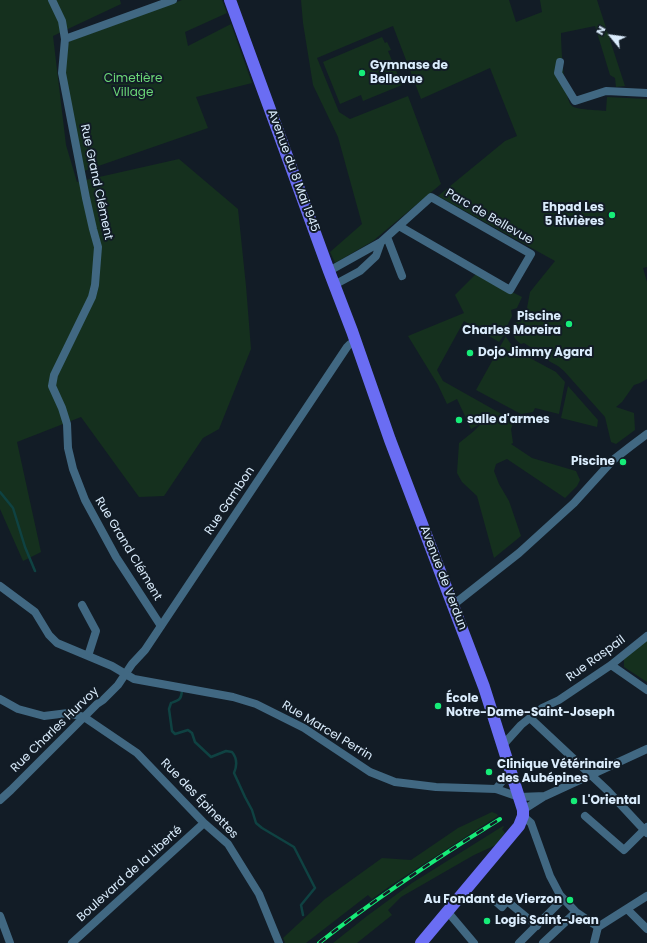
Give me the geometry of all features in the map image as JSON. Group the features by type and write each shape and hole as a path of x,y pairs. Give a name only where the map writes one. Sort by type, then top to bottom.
{"main road":[{"name":"Avenue du 8 Mai 1945","path":"230,0 356,342"},
{"name":"Avenue de Verdun","path":"356,342 390,440 484,687 511,770 523,813"},
{"path":"421,943 519,826 523,813"}],"street":[{"path":"52,0 62,21 66,39 173,0"},
{"name":"Rue Grand Clément","path":"66,39 62,73 93,230 98,247 95,285 92,297 54,375 52,386 62,408 67,424 68,448 73,469 85,500 116,557 161,626"},
{"path":"560,62 558,73 575,101 606,91 647,93"},
{"name":"Parc de Bellevue","path":"329,272 384,240 399,226 431,197 531,254 510,290 399,226"},
{"path":"384,240 402,276"},
{"name":"Parc de Bellevue","path":"334,285 360,271 376,256 384,240"},
{"name":"Rue Gambon","path":"125,674 145,650 347,347 356,342"},
{"path":"453,605 519,553 574,503 613,460 647,434"},
{"name":"Rue Marcel Perrin","path":"0,586 36,612 49,635 57,643 112,666 134,678 233,697 256,704 304,728 370,772 395,782 436,787 496,789 519,797"},
{"path":"82,605 96,631 88,656"},
{"name":"Rue Raspail","path":"503,745 521,725 542,708 559,700 611,666 647,636"},
{"path":"611,666 647,690"},
{"name":"Rue Charles Hurvoy","path":"0,800 97,704 104,700 118,685 125,674"},
{"path":"0,699 18,709 44,716 68,713 84,717"},
{"name":"Rue des Épinettes","path":"84,717 137,753 204,823 228,844 259,894 279,943"},
{"path":"530,718 608,791 646,830 624,850 585,816"},
{"path":"598,927 574,914 560,900 531,824 523,813 545,796 647,749"},
{"path":"496,789 511,770"},
{"path":"519,797 545,796"},
{"name":"Boulevard de la Liberté","path":"72,943 204,823"},
{"path":"593,942 598,927 647,896"},
{"path":"492,898 502,907 507,901 537,926"},
{"path":"519,943 537,926 560,900"},
{"path":"627,909 647,929"},
{"path":"447,911 474,943"},
{"path":"543,943 574,914"},
{"path":"0,916 10,943"}],"green space":[{"path":"0,0 120,0 121,4 53,36 66,145 77,182 179,159 238,209 251,349 219,429 203,438 164,496 139,497 81,417 17,442 41,552 23,561 0,509"},
{"name":"Cimetière Village","path":"182,0 222,0 227,13 185,32 188,46 231,24 252,83 196,97 208,128 84,171 65,73 67,45 70,41"},
{"path":"301,0 509,0 516,22 542,12 540,0 597,0 625,86 616,87 615,78 610,75 595,26 561,33 565,84 569,102 572,106 578,108 606,111 607,97 647,99 647,267 643,268 647,282 647,379 634,385 622,402 616,407 634,413 635,430 616,444 611,442 605,417 564,371 558,366 534,353 532,348 524,343 521,344 518,342 514,336 512,330 513,326 518,321 525,319 530,292 555,261 438,196 505,141 517,136 490,68 421,99 393,26 317,58 339,112 350,119 408,96 441,184 373,241 335,263 330,252 362,224 338,137 313,85 303,23"},
{"name":"Gymnase de Bellevue","path":"382,37 385,43 387,42 391,50 388,51 402,85 363,101 361,95 340,104 323,62"},
{"path":"476,274 522,297 517,308 511,310 512,316 506,328 506,336 504,335 499,342 464,321 437,370 443,381 514,421 511,429 513,443 511,444 532,458 576,471 580,480 577,486 565,498 507,459 496,464 494,471 499,484 509,501 521,536 494,558 477,496 462,482 457,473 459,443 482,423 471,429 457,399 447,404 438,385 408,336 464,313 455,295"},
{"path":"506,336 515,350 556,372 565,382 559,414 535,408 533,412 521,414 476,390"},
{"path":"568,386 598,420 597,427 561,418"},
{"path":"647,640 647,682 624,667 624,659"},
{"path":"492,812 498,816 372,899 368,895 306,943 285,943 283,938 325,899 382,858 411,860 458,828"},
{"path":"503,826 504,827 502,829 505,833 496,845 474,855 401,897 388,910 392,915 357,943 333,943 412,883"}],"waterway":[{"path":"0,492 13,508 25,547 35,571"},
{"path":"182,691 180,698 171,703 169,709 172,731 175,734 188,730 192,733 195,742 211,757 226,751 232,752 236,762 234,773 252,810 256,823 294,847 315,888 301,905 303,915"}],"railway":[{"path":"319,943 408,878 500,819"}],"place":[{"name":"Gymnase de Bellevue","path":"362,73"},
{"name":"Ehpad Les 5 Rivières","path":"612,215"},
{"name":"Piscine Charles Moreira","path":"569,324"},
{"name":"Dojo Jimmy Agard","path":"470,353"},
{"name":"salle d'armes","path":"459,420"},
{"name":"Piscine","path":"623,462"},
{"name":"École Notre-Dame-Saint-Joseph","path":"438,706"},
{"name":"Clinique Vétérinaire des Aubépines","path":"489,772"},
{"name":"L'Oriental","path":"574,801"},
{"name":"Au Fondant de Vierzon","path":"570,900"},
{"name":"Logis Saint-Jean","path":"487,921"}]}
